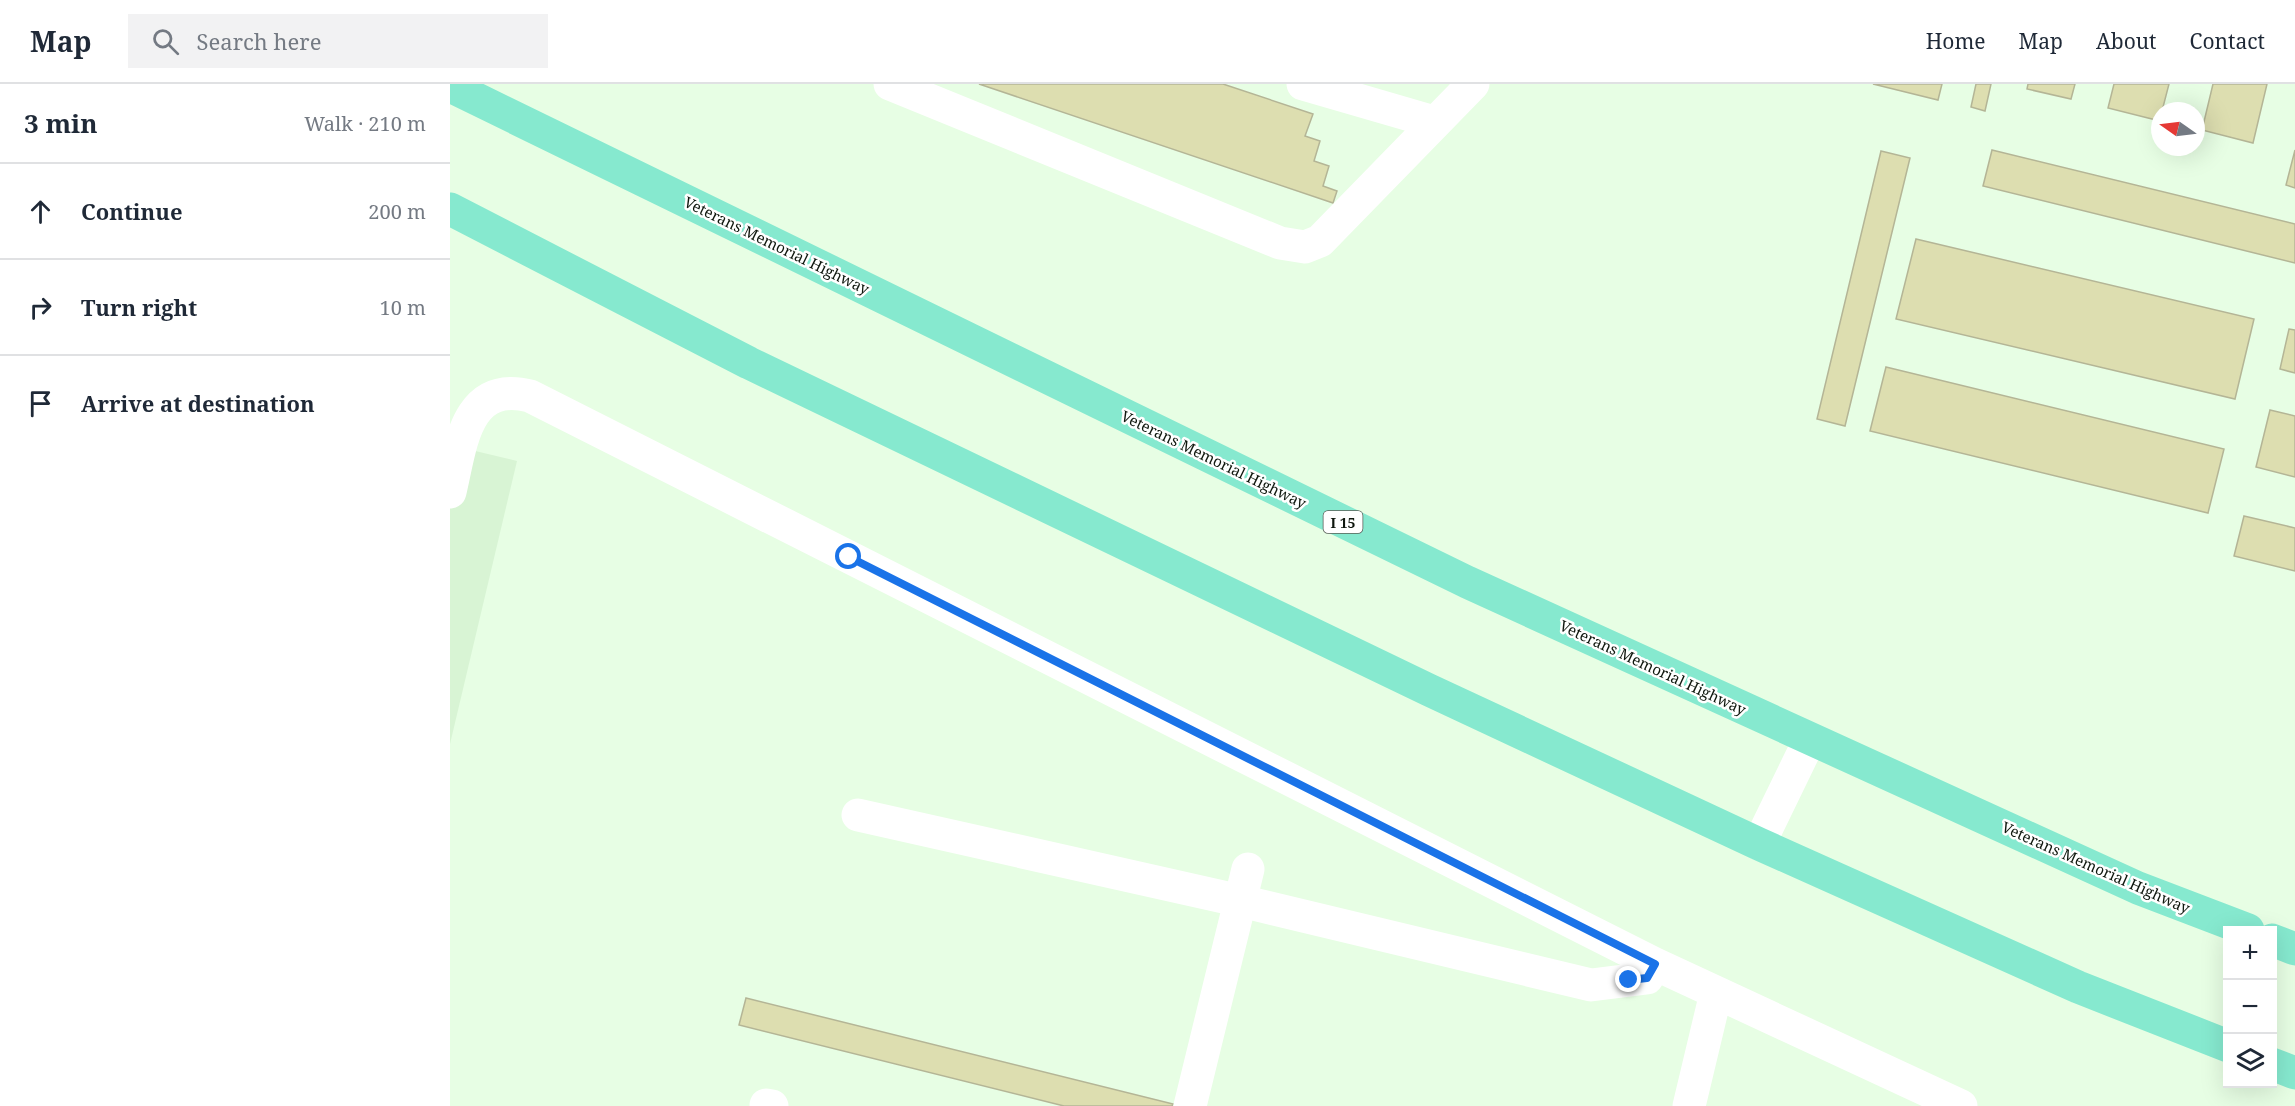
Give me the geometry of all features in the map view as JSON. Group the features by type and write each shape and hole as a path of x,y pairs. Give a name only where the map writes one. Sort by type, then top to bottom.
{"highway":[{"name":"Veterans Memorial Highway","path":"450,86 1467,582 2138,888 2238,926"},
{"path":"450,209 748,363 1429,690 1759,844 2078,987 2223,1044"},
{"path":"2277,942 2295,949"},
{"path":"2277,1066 2295,1073"}],"lane":[{"path":"890,84 1280,243 1305,248 1320,241 1473,84"},
{"path":"1303,84 1434,122"},
{"path":"450,492 469,419 477,407 489,398 503,394 530,396 1655,964 1961,1106"},
{"path":"1759,844 1810,739"},
{"path":"858,815 1241,901 1592,985 1647,978 1655,964"},
{"path":"1190,1106 1248,869"},
{"path":"1689,1106 1716,993"}],"shaded area":[{"path":"450,445 517,461 450,744"}],"building":[{"path":"979,84 1223,84 1313,114 1305,136 1320,141 1314,161 1329,166 1323,186 1337,191 1333,203"},
{"path":"1873,84 1942,84 1938,100"},
{"path":"1976,84 1991,84 1985,111 1971,107"},
{"path":"2028,84 2075,84 2071,99 2027,89"},
{"path":"2114,84 2169,84 2164,102 2151,102 2151,119 2108,108"},
{"path":"2213,84 2267,84 2253,143 2205,131 2205,117"},
{"path":"1992,150 2295,224 2295,263 1983,186"},
{"path":"2295,150 2295,188 2286,185"},
{"path":"1881,151 1910,158 1845,426 1817,419"},
{"path":"1916,239 2254,319 2235,399 1896,319"},
{"path":"2289,329 2295,330 2295,373 2280,369"},
{"path":"1886,367 2224,449 2208,513 1870,431"},
{"path":"2270,410 2295,416 2295,477 2256,467"},
{"path":"2244,516 2295,528 2295,571 2234,556"},
{"path":"746,998 1173,1104 1172,1106 1064,1106 739,1025"}],"route":[{"path":"849,557 1655,964 1647,978 1629,980"}]}
